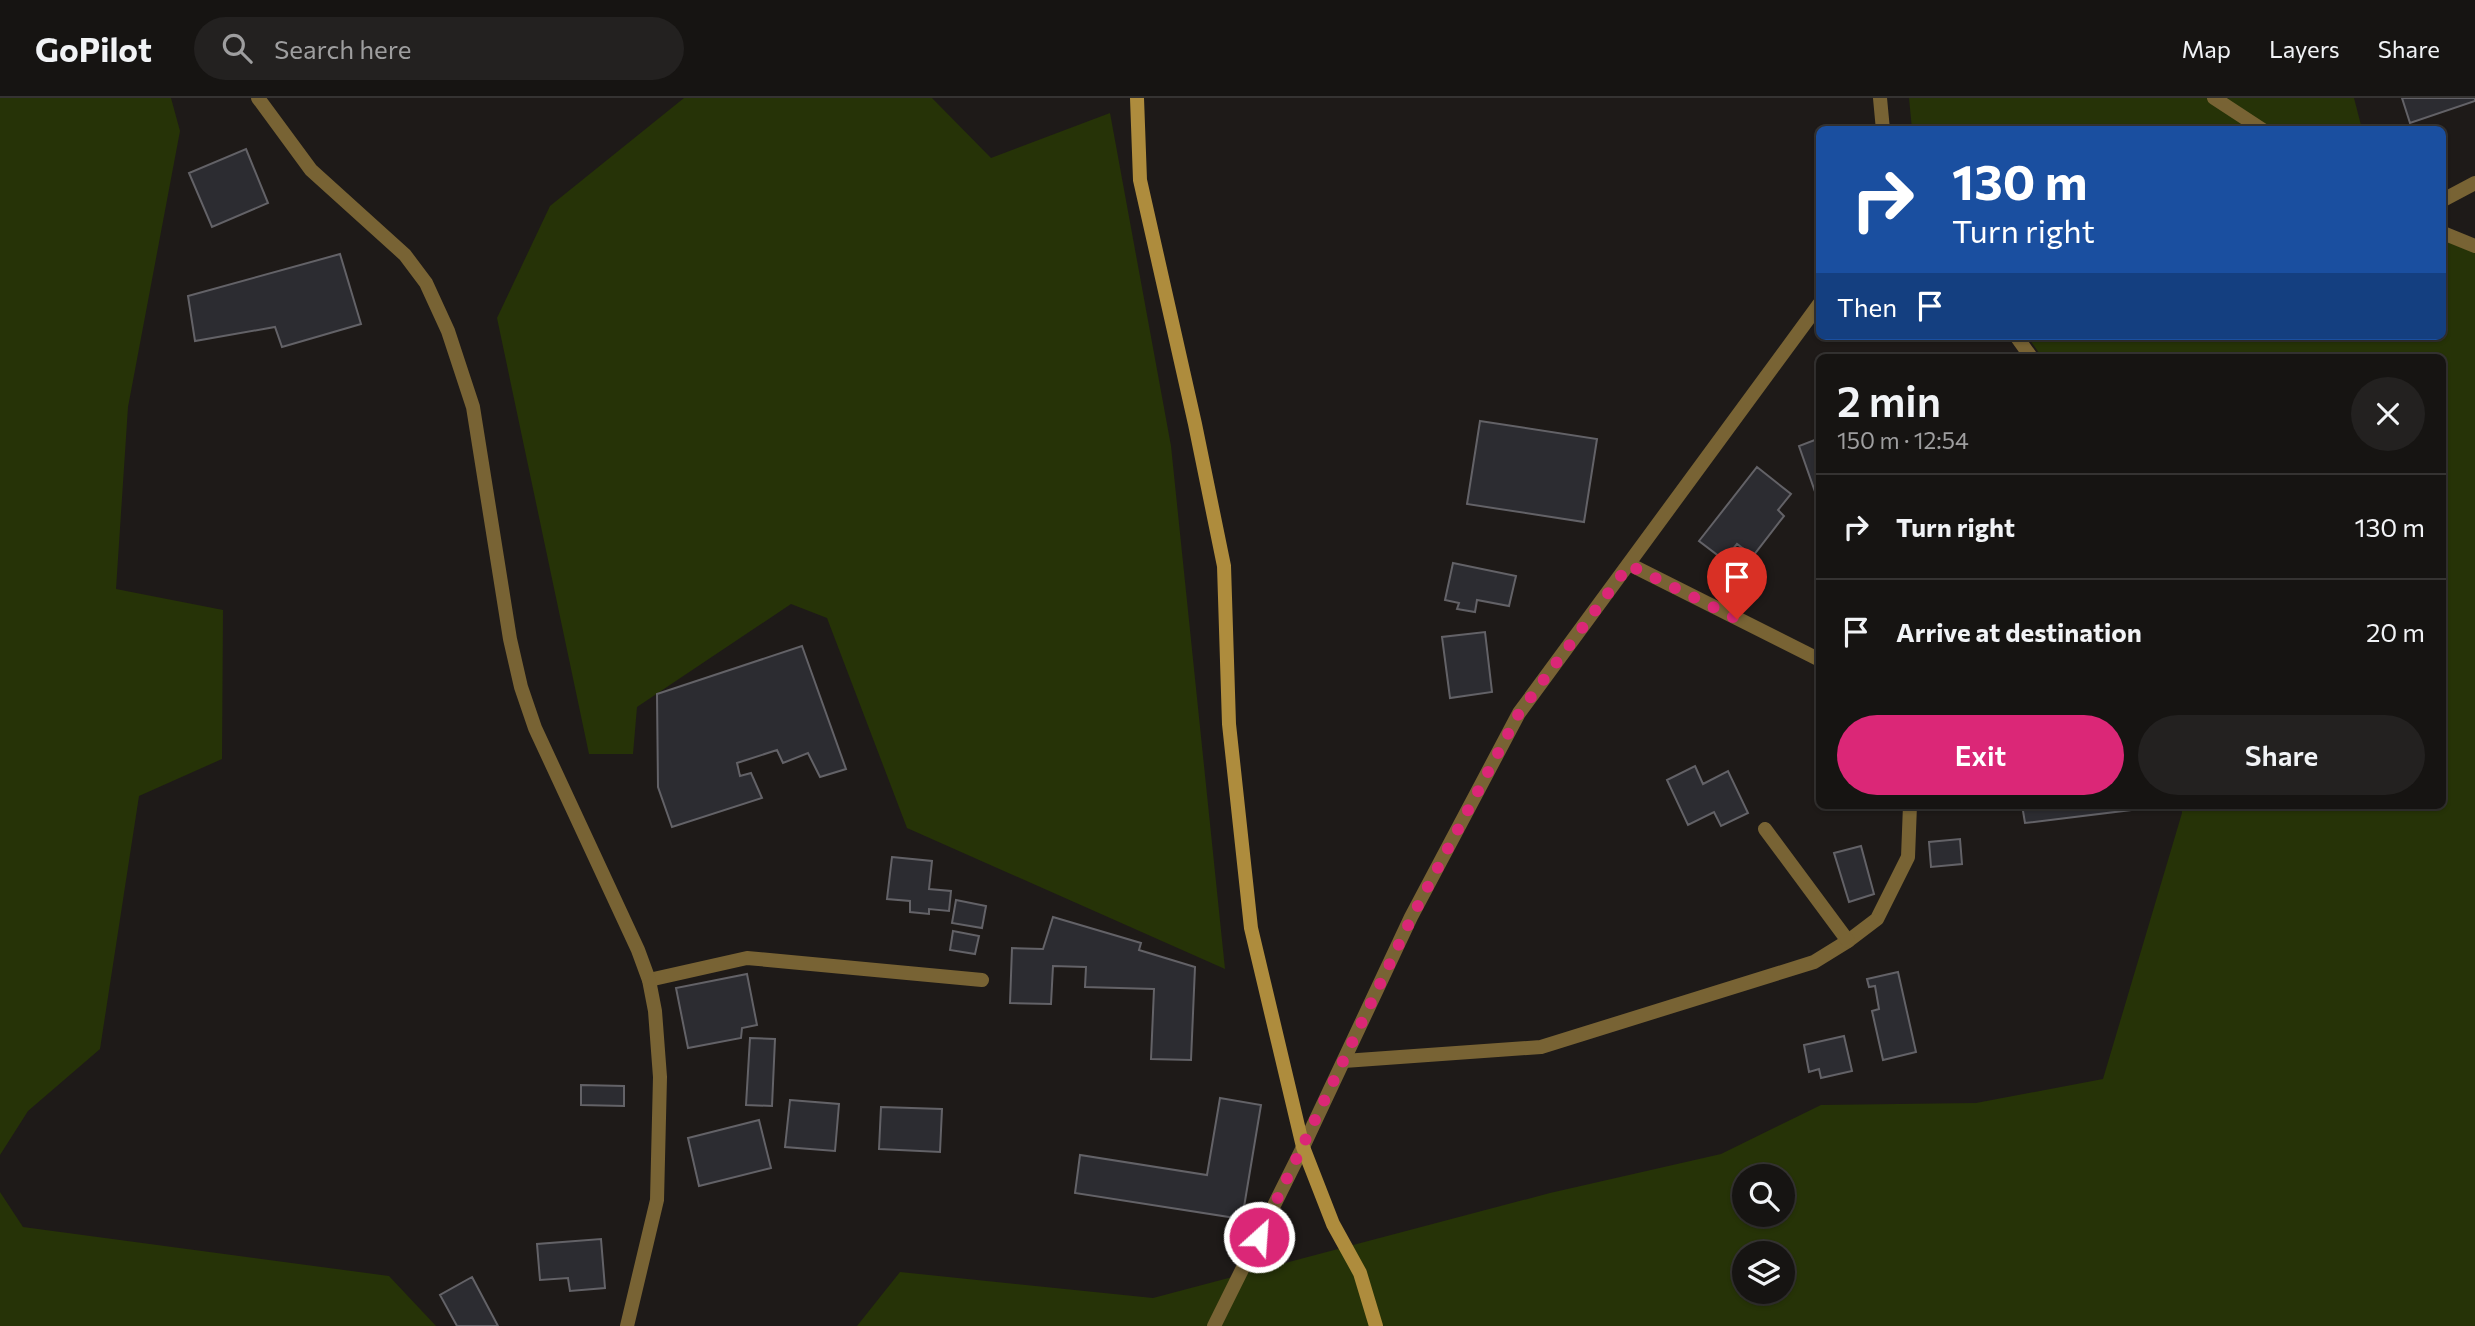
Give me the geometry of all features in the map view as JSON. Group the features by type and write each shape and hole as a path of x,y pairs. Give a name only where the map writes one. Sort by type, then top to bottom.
{"street":[{"path":"258,98 311,170 405,255 426,283 448,331 473,407 510,639 521,687 536,729 638,950 649,980 655,1011 660,1077 657,1199 627,1326"},
{"path":"1137,98 1140,180 1224,566 1229,724 1251,928 1303,1147 1334,1224 1360,1273 1376,1326"},
{"path":"1880,98 1883,126"},
{"path":"2214,98 2257,126"},
{"path":"2446,198 2475,183"},
{"path":"2446,234 2475,247"},
{"path":"1214,1326 1303,1147 1412,917 1519,713 1816,308"},
{"path":"1629,565 1816,658"},
{"path":"1344,1061 1541,1047 1814,962 1877,919 1908,857 1910,809"},
{"path":"1765,829 1848,941"},
{"path":"649,980 747,958 982,980"}],"green space":[{"path":"0,98 171,98 180,131 128,407 116,589 223,610 222,759 139,796 100,1049 28,1111 0,1155"},
{"path":"684,98 932,98 991,158 1110,113 1171,446 1225,969 907,828 827,618 791,604 637,707 633,754 589,754 497,318 550,206"},
{"path":"1909,98 2354,98 2361,126 1912,126"},
{"path":"2446,237 2475,240 2475,1326 857,1326 900,1272 1153,1298 1550,1193 1721,1154 1821,1105 1976,1103 2103,1079 2182,809 2446,809 2446,354 2040,354 2030,340 2446,340"},
{"path":"0,1192 23,1227 389,1276 436,1326 0,1326"}],"building":[{"path":"2402,98 2475,98 2475,101 2410,123"},
{"path":"246,149 268,203 212,227 189,173"},
{"path":"340,254 361,324 282,347 275,327 195,341 188,296"},
{"path":"1480,421 1597,439 1584,522 1467,504"},
{"path":"1816,440 1816,495 1799,446"},
{"path":"1757,467 1791,494 1778,510 1784,516 1753,556 1737,544 1724,560 1699,541"},
{"path":"1453,563 1516,576 1509,606 1477,600 1475,612 1457,609 1459,603 1445,600"},
{"path":"1485,632 1492,692 1450,698 1442,637"},
{"path":"802,646 846,769 820,777 808,753 783,763 777,750 737,763 740,776 751,773 762,798 672,827 658,787 657,694"},
{"path":"1695,766 1703,784 1728,771 1748,813 1721,826 1714,812 1688,825 1667,780"},
{"path":"2023,809 2139,809 2025,823"},
{"path":"1960,839 1962,864 1931,867 1929,842"},
{"path":"1861,846 1874,894 1849,902 1834,853"},
{"path":"892,857 932,861 929,889 951,891 949,911 929,909 929,914 910,912 910,901 887,899"},
{"path":"956,900 986,906 982,928 952,923"},
{"path":"1053,917 1141,943 1139,950 1195,967 1191,1060 1151,1059 1154,989 1085,987 1086,967 1053,966 1051,1004 1010,1003 1012,948 1043,949"},
{"path":"953,931 979,936 975,954 950,950"},
{"path":"1898,972 1916,1052 1883,1060 1872,1011 1879,1009 1875,986 1869,987 1867,979"},
{"path":"747,974 757,1025 742,1028 741,1038 688,1048 676,988"},
{"path":"1844,1036 1852,1071 1821,1078 1819,1069 1809,1072 1804,1045"},
{"path":"750,1038 775,1039 772,1106 746,1105"},
{"path":"581,1085 624,1086 624,1106 581,1105"},
{"path":"1220,1098 1261,1105 1242,1219 1075,1193 1080,1155 1207,1175"},
{"path":"790,1100 839,1104 835,1151 785,1147"},
{"path":"881,1107 942,1109 940,1152 879,1149"},
{"path":"759,1120 771,1168 699,1186 688,1138"},
{"path":"601,1239 605,1288 570,1291 568,1278 540,1280 537,1244"},
{"path":"472,1277 498,1326 457,1326 440,1295"}],"route":[{"path":"1259,1237 1412,917 1519,713 1629,565 1737,619"}]}
